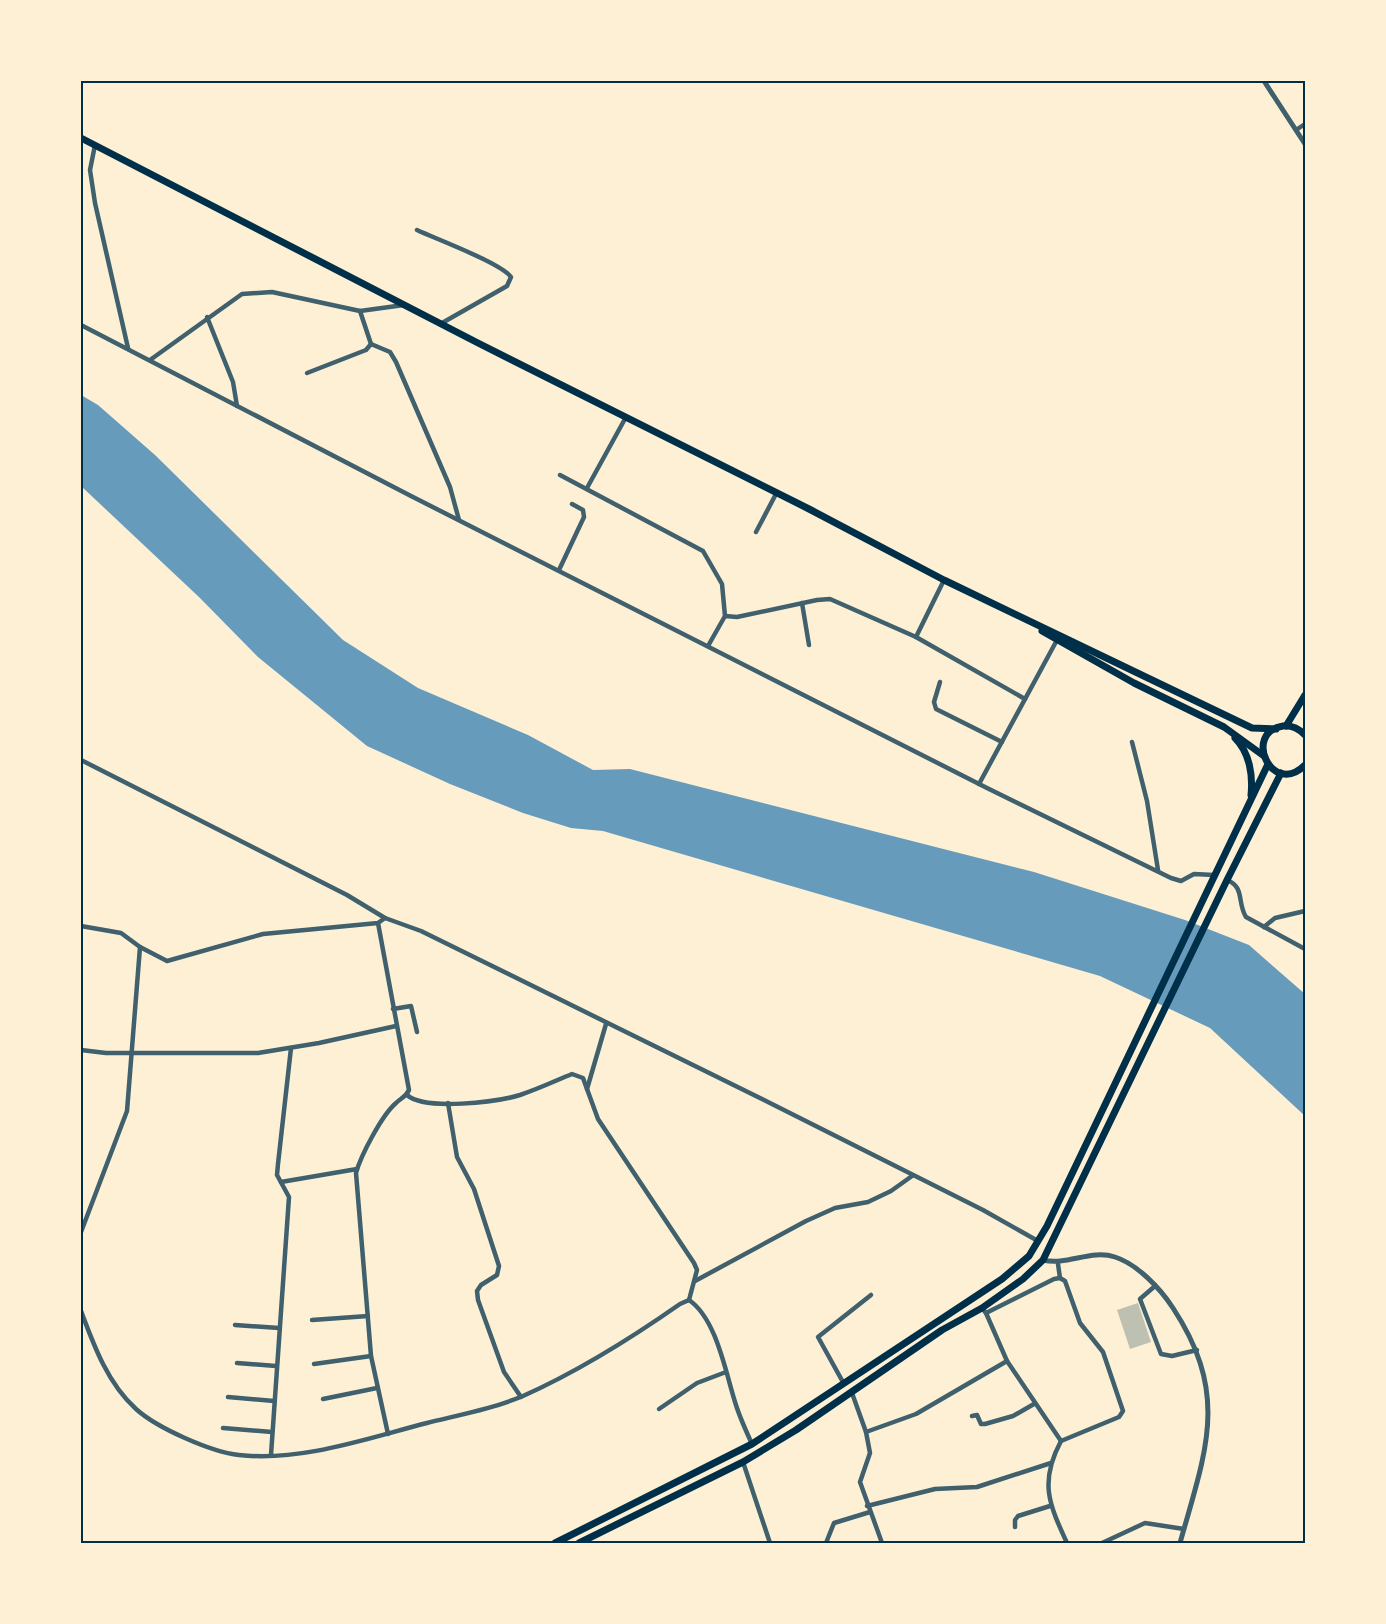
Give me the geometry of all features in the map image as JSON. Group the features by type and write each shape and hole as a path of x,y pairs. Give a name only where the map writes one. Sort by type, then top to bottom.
{"highway":[{"path":"81,138 777,492 944,580 1252,728 1276,729 1286,726 1298,729 1305,735"},
{"path":"1024,619 1134,683 1224,728 1263,756 1268,764 1281,773 1296,772 1305,766"},
{"path":"1286,726 1305,695"},
{"path":"1224,728 1239,742 1249,763 1252,780 1250,803"},
{"path":"1263,756 1265,740 1276,729"},
{"path":"555,1543 752,1444 1016,1269 1029,1256 1047,1226 1268,764"},
{"path":"579,1543 743,1462 852,1393 942,1330 984,1311 1043,1260 1281,773"},
{"path":"936,1321 942,1330"}],"street":[{"path":"1264,81 1305,144"},
{"path":"1296,130 1305,124"},
{"path":"95,145 90,170 95,203 128,348"},
{"path":"417,230 507,272 511,277 507,286 442,323"},
{"path":"150,360 242,294 261,291 360,311 406,304"},
{"path":"360,311 371,344 390,352 396,362 450,487 460,520"},
{"path":"207,317 230,372 237,406"},
{"path":"81,325 979,784 1181,881 1194,874 1214,875"},
{"path":"307,373 366,351 371,344"},
{"path":"587,488 626,417"},
{"path":"560,475 703,551 722,584 725,616 708,646"},
{"path":"756,532 777,492"},
{"path":"560,570 584,517 583,510 572,504"},
{"path":"916,638 944,580"},
{"path":"725,616 737,617 802,603 830,600 916,638 1025,699"},
{"path":"802,603 809,645"},
{"path":"979,784 1057,640"},
{"path":"940,682 934,702 936,709 1002,742"},
{"path":"1132,742 1147,801 1158,870"},
{"path":"81,760 347,895 385,918 421,931 983,1210 1038,1241"},
{"path":"1227,880 1240,891 1242,911 1246,917 1305,949"},
{"path":"1264,927 1275,918 1305,911"},
{"path":"81,926 121,933 140,947 167,960 263,934 378,923 385,918"},
{"path":"378,923 409,1090 407,1095 395,1103 361,1156 357,1169 371,1356 388,1434"},
{"path":"81,1233 127,1111 140,947"},
{"path":"393,1009 410,1005 417,1032"},
{"path":"587,1089 606,1024"},
{"path":"81,1050 132,1053 258,1053 396,1026"},
{"path":"271,1455 289,1197 287,1189 280,1182 278,1164 291,1048"},
{"path":"81,1311 106,1371 136,1410 216,1450 238,1455 271,1455 307,1451 388,1434 480,1411 521,1396 583,1367 689,1300 697,1270 694,1263 598,1119 583,1078 572,1074 518,1095 448,1103 418,1102 407,1095"},
{"path":"448,1103 457,1157 474,1189 499,1266 497,1275 481,1285 477,1291 478,1300 504,1372 521,1396"},
{"path":"280,1182 357,1169"},
{"path":"695,1281 797,1226 835,1208 876,1198 891,1191 912,1176"},
{"path":"1043,1260 1058,1264 1094,1255 1108,1255 1130,1265 1166,1297 1197,1350 1208,1388 1209,1413 1206,1442 1180,1543"},
{"path":"1058,1264 1060,1278 1065,1281 1080,1323 1103,1352 1123,1411 1119,1417 1061,1441 1052,1463 1047,1490 1050,1506 1067,1543"},
{"path":"1060,1278 984,1311 1007,1361 1061,1441"},
{"path":"1155,1286 1140,1299 1161,1354 1172,1356 1197,1350"},
{"path":"844,1384 818,1337 871,1295"},
{"path":"689,1300 695,1305 718,1342 726,1372 752,1444"},
{"path":"312,1320 368,1316"},
{"path":"235,1325 279,1328"},
{"path":"315,1364 371,1356"},
{"path":"866,1432 916,1414 1007,1361"},
{"path":"237,1362 276,1366"},
{"path":"659,1408 697,1383 726,1372"},
{"path":"323,1399 377,1388"},
{"path":"852,1393 866,1432 870,1453 860,1482 882,1543"},
{"path":"228,1397 274,1401"},
{"path":"972,1416 977,1415 981,1424 985,1424 1013,1416 1034,1404"},
{"path":"223,1428 272,1432"},
{"path":"743,1462 770,1543"},
{"path":"867,1506 928,1490 977,1488 1052,1463"},
{"path":"1015,1527 1015,1520 1018,1516 1050,1506"},
{"path":"826,1543 834,1523 870,1512"},
{"path":"1102,1543 1145,1523 1184,1529"}],"water":[{"path":"81,395 98,405 155,455 343,640 418,688 528,735 593,770 630,769 1034,872 1185,920 1249,945 1305,994 1305,1116 1210,1028 1100,976 603,831 571,828 523,813 450,784 367,746 258,657 200,598 81,486"}],"building":[{"path":"1138,1303 1151,1342 1130,1349 1117,1310"}]}
